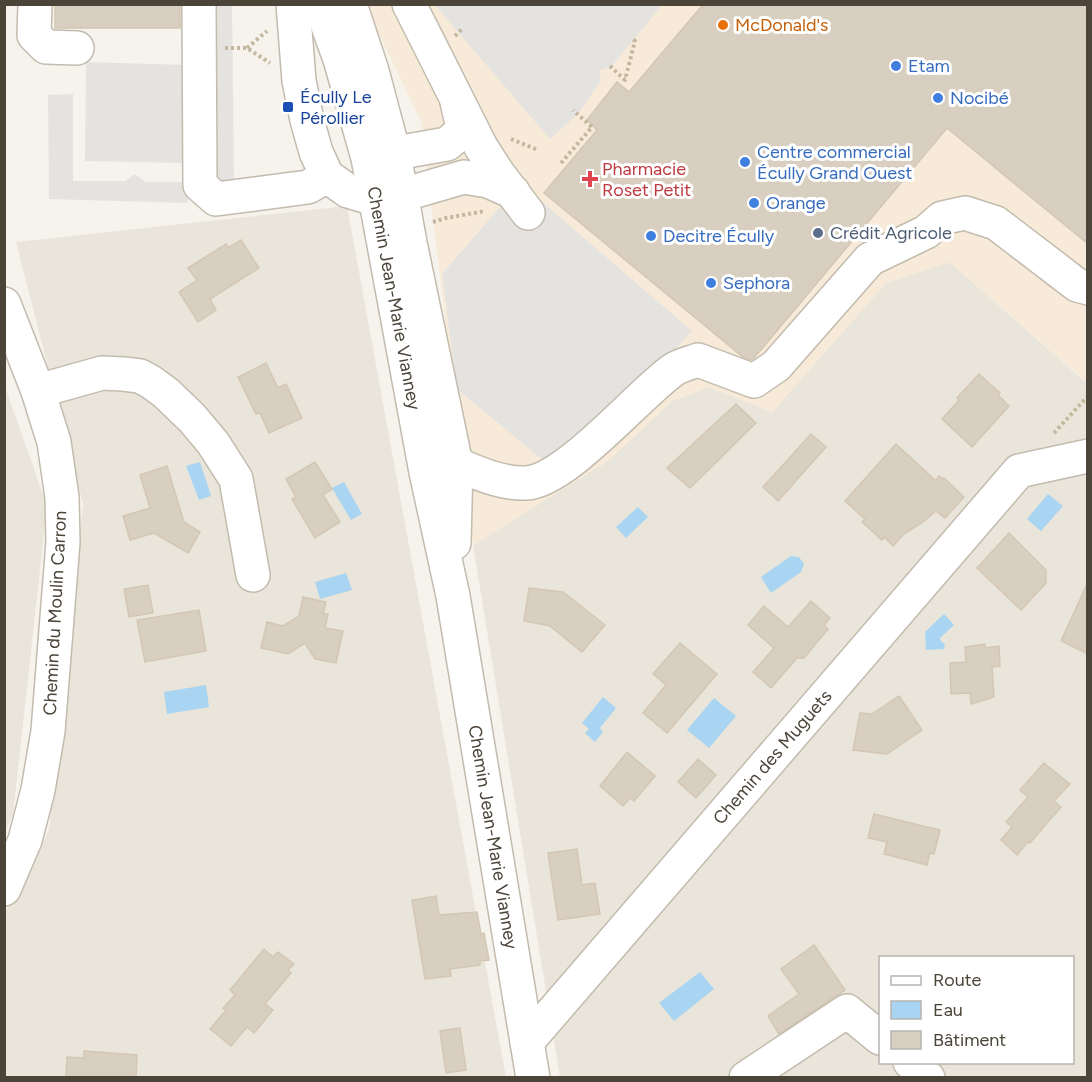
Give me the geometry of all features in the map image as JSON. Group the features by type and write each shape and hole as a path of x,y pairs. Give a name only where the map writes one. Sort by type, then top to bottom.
{"street":[{"path":"35,4 34,35 46,47 77,48"},
{"path":"199,4 200,185 216,199 308,187 327,176"},
{"path":"293,4 299,81 316,152 327,176 348,191 389,197 464,177 488,181 511,205"},
{"name":"Chemin Jean-Marie Vianney","path":"320,4 340,59 381,156"},
{"name":"Chemin Jean-Marie Vianney","path":"350,4 372,71 381,156 389,197 426,472 453,596 533,1077"},
{"path":"409,4 481,147 497,172 511,205"},
{"path":"381,156 447,144 463,128 456,98"},
{"path":"464,177 476,164 481,147"},
{"name":"Chemin Jean-Marie Vianney","path":"389,197 410,243 456,464 453,596"},
{"path":"456,464 493,479 527,483 549,476 573,459 674,369 698,360 754,381 776,366 870,259 926,232 942,218 965,213 996,222 1077,285 1088,288"},
{"name":"Chemin du Moulin Carron","path":"4,304 24,378 54,442 62,497 63,542 48,731 38,790 25,840 4,890"},
{"path":"24,378 102,373 123,374 140,376 166,393 192,418 213,443 236,479 253,575"},
{"name":"Chemin des Muguets","path":"527,1042 1019,471 1088,456"},
{"path":"746,1077 847,1011 879,1037"},
{"path":"912,1064 928,1077"}],"path":[{"path":"610,66 625,80 635,41 632,39"},
{"path":"199,46 247,48 299,81"},
{"path":"561,163 592,127 573,110"},
{"path":"430,223 511,205"}],"shaded area":[{"path":"211,5 232,5 234,181 212,182"},
{"path":"365,5 1087,5 1087,378 1085,381 950,262 886,283 772,412 709,387 672,401 608,461 473,545 421,121"},
{"path":"435,5 662,5 611,67 599,70 601,80 578,114 550,139"},
{"path":"86,62 189,65 188,163 85,161"},
{"path":"73,94 73,181 125,181 135,174 145,182 187,182 188,203 49,199 48,95"},
{"path":"513,192 534,195 692,331 627,403 549,465 457,389 442,274"},
{"path":"347,206 506,1077 5,1078 5,912 49,830 83,504 16,242"},
{"path":"950,262 1084,381 1087,378 1087,1077 560,1077 473,545 608,461 672,401 709,387 772,412 886,283"},
{"path":"4,384 47,506 13,814 5,831"}],"water":[{"path":"200,462 211,496 199,500 186,466"},
{"path":"344,482 362,514 351,520 332,488"},
{"path":"1048,494 1063,506 1041,531 1027,519"},
{"path":"638,507 648,517 626,538 616,527"},
{"path":"791,556 799,557 804,564 801,572 771,593 761,577"},
{"path":"346,573 352,590 320,599 315,582"},
{"path":"944,614 954,625 940,638 945,644 944,649 926,650 925,632"},
{"path":"206,685 209,707 167,714 164,692"},
{"path":"603,697 616,708 600,728 603,732 595,742 585,733 589,729 582,723"},
{"path":"714,698 736,716 709,748 687,730"},
{"path":"700,972 714,989 674,1021 659,1003"}],"building":[{"path":"55,4 180,4 180,28 55,28"},
{"name":"Centre commercial Écully Grand Ouest","path":"710,4 1088,4 1088,244 947,128 754,358 751,360 743,357 544,193 597,130 587,120 617,82 629,92 701,7"},
{"path":"241,240 259,268 210,299 216,310 198,322 179,292 197,280 188,268 226,244 228,248"},
{"path":"266,363 278,388 286,384 302,418 269,433 260,413 256,414 238,377"},
{"path":"979,374 1000,393 998,395 1009,406 972,447 942,419"},
{"path":"736,404 756,423 690,488 667,468"},
{"path":"811,434 826,447 778,501 763,487"},
{"path":"896,444 936,481 939,476 944,478 964,497 945,518 936,511 904,534 893,546 884,537 882,540 862,522 865,519 845,501"},
{"path":"315,462 332,489 323,495 340,522 315,538 292,499 296,497 286,479"},
{"path":"167,466 184,522 200,532 188,553 154,533 130,540 123,516 150,508 140,475"},
{"path":"1009,533 1046,570 1046,583 1021,610 977,568"},
{"path":"1088,582 1088,654 1061,641"},
{"path":"148,585 153,613 129,617 124,589"},
{"path":"529,588 563,592 605,625 582,652 550,626 524,621"},
{"path":"303,597 326,602 323,614 328,614 325,628 343,631 336,663 315,659 305,643 288,654 261,648 267,622 283,626 299,616"},
{"path":"811,601 830,618 824,625 828,629 804,658 797,658 771,688 753,672 774,648 748,625 764,606 788,627"},
{"path":"199,610 206,651 145,662 137,620"},
{"path":"680,643 717,674 667,733 643,713 666,685 653,674"},
{"path":"985,644 985,648 999,646 1000,666 992,667 994,697 971,704 970,693 951,694 950,663 966,662 965,647"},
{"path":"899,696 922,730 887,754 853,750 860,713 872,714"},
{"path":"627,752 655,776 634,801 630,798 623,806 600,786"},
{"path":"698,759 716,775 696,798 678,782"},
{"path":"1044,763 1070,784 1054,801 1061,807 1017,855 1001,840 1012,827 1006,822 1028,797 1020,790"},
{"path":"874,814 940,830 934,854 930,853 927,865 884,854 887,842 868,838"},
{"path":"577,849 582,885 595,883 600,914 558,920 548,853"},
{"path":"436,896 439,915 477,912 489,960 480,961 480,965 450,969 451,976 425,979 412,900"},
{"path":"814,945 845,990 779,1034 768,1016 799,994 781,969"},
{"path":"264,949 273,957 278,952 294,964 288,970 291,973 265,1004 273,1010 254,1033 247,1027 231,1046 210,1029 226,1010 223,1008 235,995 230,990"},
{"path":"460,1028 466,1070 446,1073 440,1031"},
{"path":"84,1051 137,1055 136,1077 66,1077 67,1057 84,1058"}],"place":[{"name":"McDonald's","path":"723,25"},
{"name":"Etam","path":"896,66"},
{"name":"Nocibé","path":"938,98"},
{"name":"Écully Le Pérollier","path":"288,107"},
{"name":"Centre commercial Écully Grand Ouest","path":"745,162"},
{"name":"Pharmacie Roset Petit","path":"590,179"},
{"name":"Orange","path":"754,203"},
{"name":"Crédit Agricole","path":"818,233"},
{"name":"Decitre Écully","path":"651,236"},
{"name":"Sephora","path":"711,283"}]}
